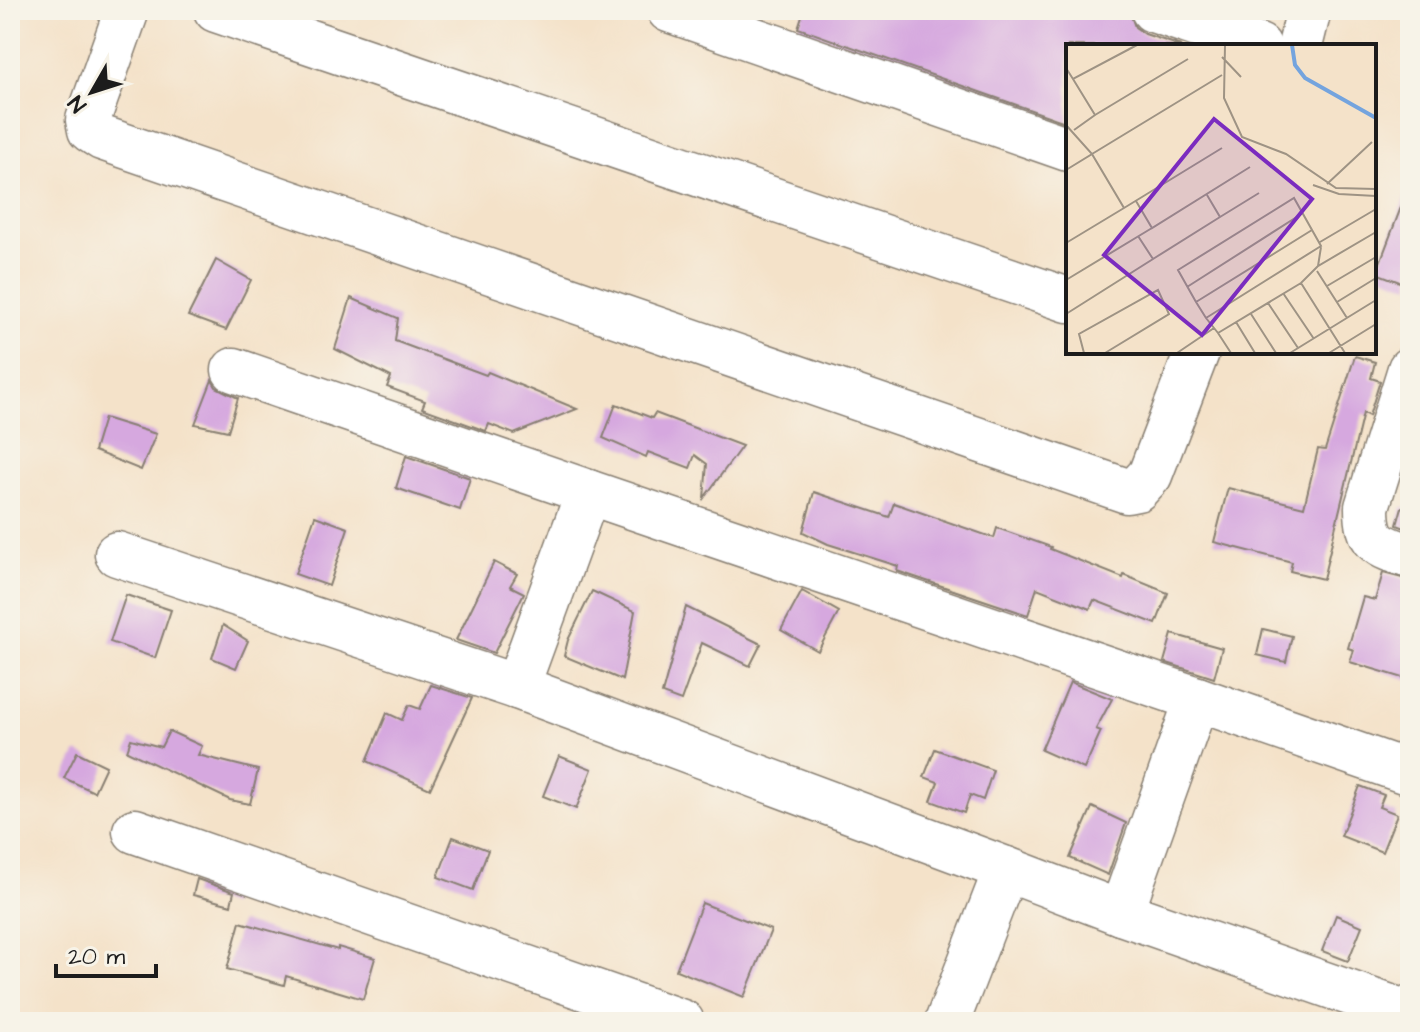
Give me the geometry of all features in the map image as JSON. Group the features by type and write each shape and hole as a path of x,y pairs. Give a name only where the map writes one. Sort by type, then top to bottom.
{"street":[{"path":"127,10 88,120 90,130 102,138 1127,491 1137,489 1150,475 1196,354"},
{"path":"216,10 1066,299"},
{"path":"669,10 1066,148"},
{"path":"1153,10 1253,44"},
{"path":"1300,44 1309,10"},
{"path":"1410,369 1367,507 1367,527 1371,538 1382,547 1410,556"},
{"path":"234,370 1410,773"},
{"path":"517,687 588,492"},
{"path":"117,554 517,687 1121,913 1410,1014"},
{"path":"1121,913 1197,699"},
{"path":"135,831 682,1022"},
{"path":"947,1022 1006,869"}],"building":[{"path":"804,10 1129,10 1135,27 1145,34 1175,44 1066,44 1066,122 798,28"},
{"path":"1410,190 1410,286 1376,273"},
{"path":"216,260 251,280 226,330 188,316"},
{"path":"351,298 398,318 395,341 486,375 488,372 577,409 514,434 489,424 486,431 422,408 425,401 387,387 391,377 335,349"},
{"path":"1355,356 1375,362 1371,378 1380,381 1369,416 1363,413 1323,579 1290,571 1292,562 1214,542 1228,488 1304,507 1318,449 1325,450"},
{"path":"212,380 216,387 238,398 228,431 195,424"},
{"path":"616,404 652,418 655,413 742,446 704,498 707,464 695,455 690,468 648,452 646,457 603,438"},
{"path":"104,418 156,434 141,470 94,451"},
{"path":"406,456 470,478 460,510 396,488"},
{"path":"814,492 889,517 894,503 994,538 997,528 1168,593 1156,624 1094,600 1090,609 1037,588 1028,615 897,571 898,566 828,544 803,532"},
{"path":"1402,507 1410,508 1410,530 1397,525"},
{"path":"315,516 348,528 329,586 295,574"},
{"path":"494,562 517,574 510,586 524,593 494,653 456,640"},
{"path":"1383,573 1410,580 1410,680 1350,662 1354,650 1348,648 1363,597 1375,600"},
{"path":"592,591 635,611 622,680 564,656 568,640"},
{"path":"802,591 839,612 818,651 781,630"},
{"path":"126,595 171,610 155,658 110,642"},
{"path":"686,607 761,644 750,666 702,643 681,701 662,694"},
{"path":"223,625 248,641 236,668 212,658"},
{"path":"1263,629 1292,636 1286,662 1257,655"},
{"path":"1172,634 1222,648 1214,678 1164,662"},
{"path":"1070,682 1112,699 1096,729 1101,731 1084,769 1041,750"},
{"path":"431,685 472,698 430,789 367,761 387,713 402,720 409,705 420,709"},
{"path":"169,731 202,746 198,755 258,770 250,804 230,800 127,751 131,739 161,747"},
{"path":"935,749 993,770 983,800 970,795 964,813 931,801 938,782 924,777"},
{"path":"77,752 106,766 94,792 64,778"},
{"path":"559,756 592,769 576,809 543,796"},
{"path":"1360,786 1384,795 1379,807 1397,814 1382,852 1341,836"},
{"path":"1092,807 1126,823 1108,875 1070,858"},
{"path":"453,837 488,850 473,890 438,877"},
{"path":"197,879 234,892 231,905 193,895"},
{"path":"702,903 771,930 744,997 676,970"},
{"path":"1336,915 1362,926 1348,961 1322,951"},
{"path":"240,922 375,958 363,999 286,976 284,985 227,969"}]}
